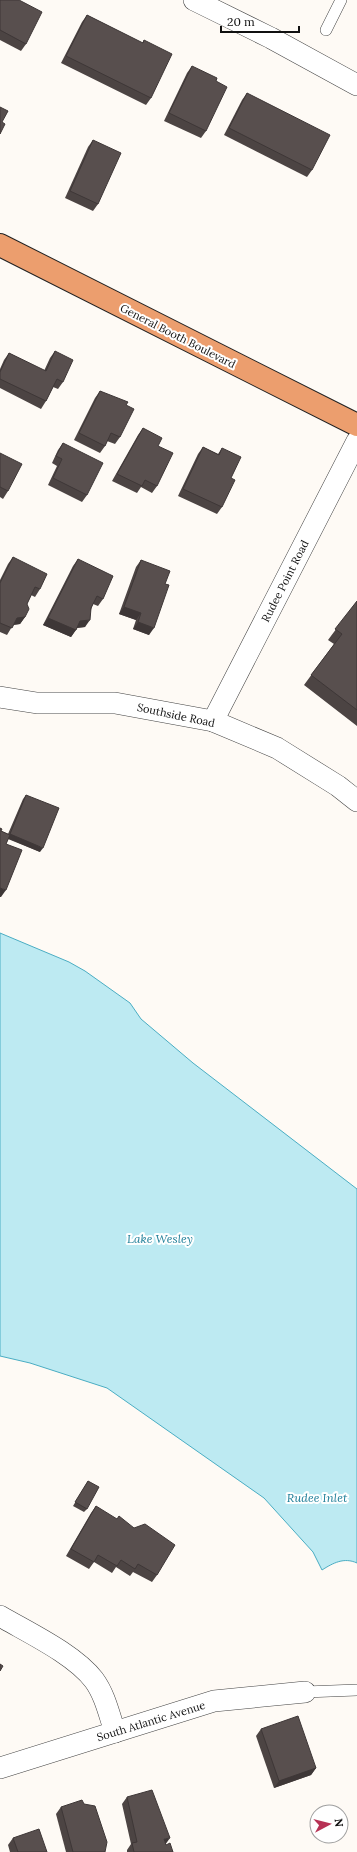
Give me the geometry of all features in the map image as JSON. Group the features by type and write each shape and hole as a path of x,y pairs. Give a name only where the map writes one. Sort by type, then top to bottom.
{"highway":[{"name":"General Booth Boulevard","path":"0,245 357,425"}],"street":[{"path":"194,0 271,38 357,86"},
{"name":"Rudee Point Road","path":"213,721 357,441"},
{"name":"Southside Road","path":"0,697 37,703 115,703 213,721 277,748 338,786 357,801"},
{"path":"0,1616 79,1664 94,1680 104,1697 115,1732"},
{"name":"South Atlantic Avenue","path":"0,1768 214,1701 305,1692"}],"lane":[{"path":"326,30 341,0"},
{"path":"305,1692 357,1690"}],"water":[{"name":"Lake Wesley","path":"0,933 69,962 85,971 130,1003 141,1019 193,1063 357,1189 357,1563 352,1561 343,1561 334,1563 322,1570 313,1552 264,1498 107,1388 30,1363 0,1356"}],"building":[{"path":"0,0 19,0 42,12 26,44 0,30"},
{"path":"87,15 143,43 144,40 172,54 151,98 66,56"},
{"path":"192,66 217,78 216,81 227,87 206,131 169,113"},
{"path":"247,93 330,135 312,170 229,128"},
{"path":"0,107 8,111 2,122 5,124 0,134"},
{"path":"93,140 121,153 98,204 70,191"},
{"path":"55,351 73,360 63,382 57,379 46,401 0,379 0,372 9,353 46,371"},
{"path":"100,391 128,402 126,405 134,409 120,437 111,433 105,446 79,433"},
{"path":"143,428 162,438 158,446 173,453 157,486 145,480 142,486 117,474"},
{"path":"63,443 103,463 87,495 53,478 62,459 56,456"},
{"path":"203,447 219,455 222,448 241,457 231,478 235,480 222,507 183,489"},
{"path":"0,453 22,464 8,491 0,487"},
{"path":"13,557 47,574 40,589 35,587 27,604 29,609 25,617 17,618 12,628 0,623 0,583"},
{"path":"78,559 113,576 103,599 97,596 91,608 90,620 80,621 76,630 48,618"},
{"path":"141,560 170,571 165,584 169,585 154,628 138,622 141,613 124,607"},
{"path":"357,601 357,710 311,675 342,634 335,629"},
{"path":"26,795 59,808 43,848 10,834"},
{"path":"0,828 2,829 1,831 10,835 6,844 22,850 6,890 0,888"},
{"path":"88,1481 99,1487 87,1509 75,1502"},
{"path":"96,1506 117,1519 119,1516 134,1528 145,1524 175,1545 157,1575 138,1564 135,1569 121,1560 117,1566 98,1555 94,1562 71,1549"},
{"path":"0,1664 3,1666 0,1671"},
{"path":"298,1716 316,1768 279,1781 261,1729"},
{"path":"152,1790 170,1838 164,1839 166,1845 170,1843 173,1852 134,1852 132,1843 137,1842 127,1797"},
{"path":"82,1800 84,1804 95,1806 107,1842 105,1852 73,1852 61,1807"},
{"path":"39,1829 47,1852 18,1852 13,1838"}],"water label":[{"name":"Rudee Inlet","path":"317,1497"}]}
